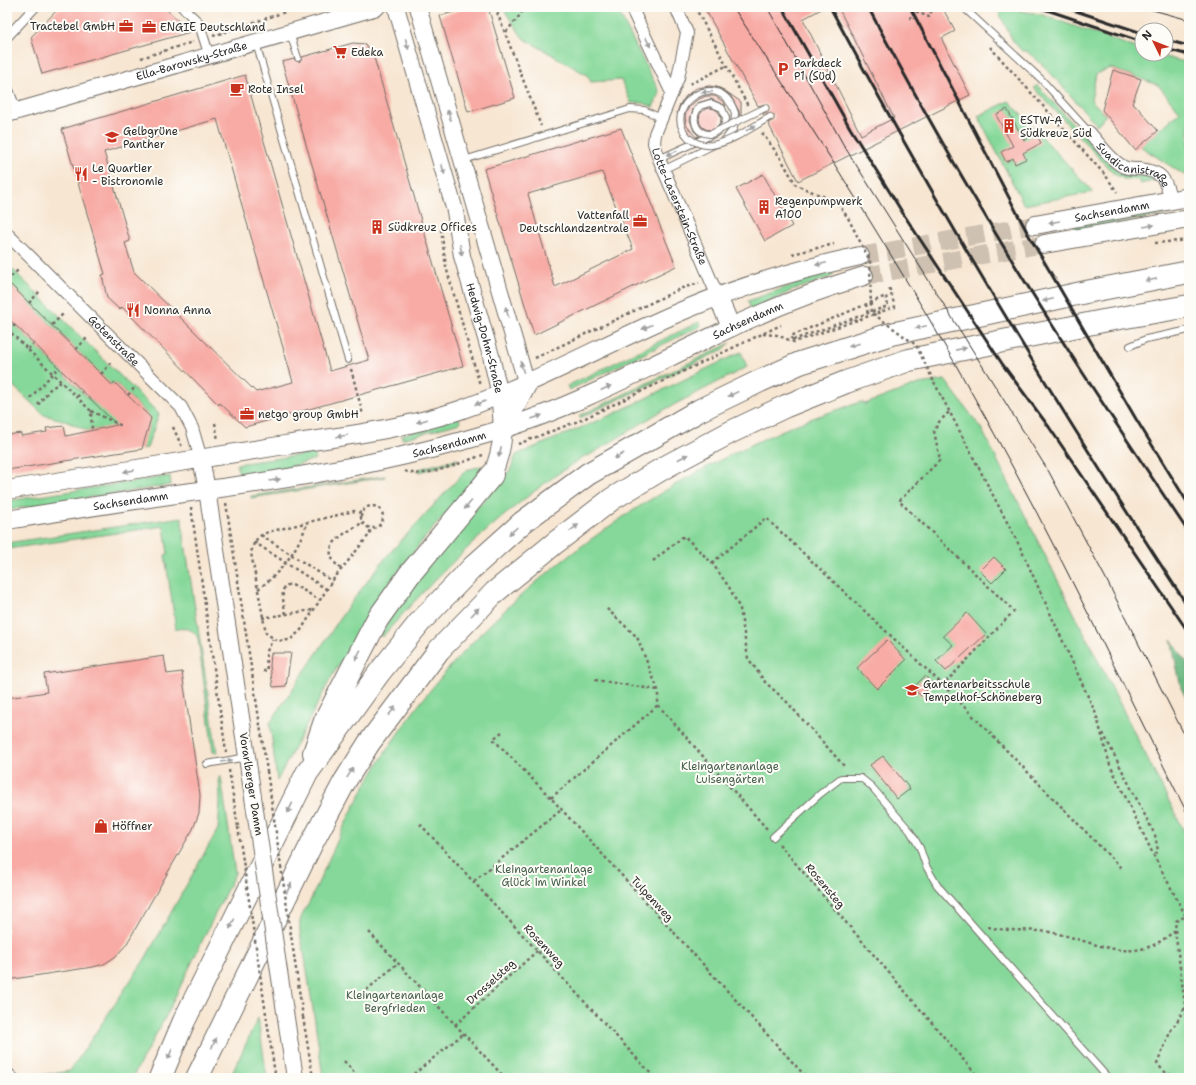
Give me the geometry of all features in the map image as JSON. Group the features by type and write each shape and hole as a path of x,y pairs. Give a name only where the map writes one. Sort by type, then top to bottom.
{"highway":[{"path":"307,773 370,684 401,644 473,567 523,522 588,474 700,410 800,363 891,334 1086,292 1189,272"},
{"path":"197,1078 312,843 345,781 369,742 439,650 495,592 555,543 612,499 667,466 731,432 786,406 846,382 909,360 1096,322 1189,306"},
{"path":"160,1078 188,1014 307,773 325,721 377,620 409,575 492,475"}],"main road":[{"name":"Sachsendamm","path":"1035,225 1189,197"},
{"name":"Sachsendamm","path":"1044,244 1189,219"},
{"path":"7,490 414,423 459,410 527,384 682,311 746,286 793,271 860,256"},
{"name":"Sachsendamm","path":"7,520 309,475 390,459 504,429 574,403 731,327 813,293 864,276"},
{"path":"718,297 731,327"},
{"name":"Hedwig-Dohm-Straße","path":"504,429 527,384"},
{"name":"Hedwig-Dohm-Straße","path":"500,395 504,429"},
{"path":"492,475 499,457 504,429"}],"street":[{"path":"7,37 35,7"},
{"path":"182,7 199,23 209,55"},
{"name":"Ella-Barowsky-Straße","path":"12,113 255,41 377,7"},
{"name":"Hedwig-Dohm-Straße","path":"396,7 456,211 462,256 491,356 500,395"},
{"path":"418,7 527,384"},
{"path":"631,7 672,93"},
{"name":"Lotte-Laserstein-Straße","path":"676,7 687,33 678,78 661,118 654,143 661,165 718,297"},
{"path":"7,86 12,113"},
{"name":"Suadicanistraße","path":"1089,132 1121,165 1159,174 1165,180 1171,201"},
{"name":"Gotenstraße","path":"7,234 181,407 192,428 200,459"},
{"name":"Vorarlberger Damm","path":"200,459 207,490 295,1078"}],"lane":[{"path":"963,7 1041,79 1089,132"},
{"path":"290,31 298,58"},
{"path":"255,41 348,360"},
{"path":"661,165 727,138 734,128 735,113 732,105 725,97 712,91 703,92 692,97 686,103 682,111 681,122 685,133 693,141 702,145 710,146 736,136 770,117"},
{"path":"661,165 718,132 723,127 726,118 722,108 710,103 700,106 696,111 694,118 695,124 705,134 712,134 765,108"},
{"path":"462,160 630,110 644,110 661,118"},
{"path":"1130,346 1146,339 1189,330"},
{"path":"207,764 247,757"},
{"path":"773,837 820,794 840,778 861,778 871,786 910,831 920,848 926,866 937,885 1108,1078"},
{"path":"7,1069 16,1078"}],"path":[{"path":"204,39 300,7"},
{"path":"495,7 545,136"},
{"path":"506,33 521,14 523,7"},
{"path":"694,7 750,111"},
{"path":"905,7 929,17 933,7"},
{"path":"910,19 913,10"},
{"path":"985,42 1106,176 1118,192"},
{"path":"672,93 726,66"},
{"path":"761,130 780,156 796,185 837,202 848,218 870,261 871,312"},
{"path":"441,225 446,266 480,386"},
{"path":"7,281 18,270"},
{"path":"548,432 581,420 762,334 777,336 794,342 868,315 895,307 889,287"},
{"path":"552,349 682,288"},
{"path":"29,303 40,291"},
{"path":"886,296 888,306 793,340 791,336 866,304 886,296"},
{"path":"866,304 868,315"},
{"path":"871,312 916,345 1020,547 1096,714 1110,765 1154,856 1189,922"},
{"path":"52,325 63,314"},
{"path":"15,325 8,330 91,411 122,426"},
{"path":"76,349 87,338"},
{"path":"28,349 33,344"},
{"path":"348,360 363,415"},
{"path":"101,374 112,362"},
{"path":"30,398 58,368"},
{"path":"38,405 50,389 61,382"},
{"path":"128,395 136,386"},
{"path":"77,397 82,392"},
{"path":"91,411 92,431"},
{"path":"943,685 1014,611 899,501 940,460 934,431 939,422 950,411"},
{"path":"413,475 464,461"},
{"path":"372,506 382,511 382,522 376,528 371,528 362,523 361,513 365,508 372,506"},
{"path":"361,513 354,511 261,535 254,542 251,553 266,633 277,641 290,640 301,630 326,589 369,535 371,528"},
{"path":"229,517 312,1078"},
{"path":"712,563 766,518 943,685 1122,869"},
{"path":"194,521 194,536 276,1078"},
{"path":"341,569 334,563 330,554 332,545 339,537 362,523"},
{"path":"258,589 268,582 286,563 307,524"},
{"path":"261,535 332,581"},
{"path":"653,561 684,536 712,563 729,587 740,609 748,658 765,682 786,701 854,777"},
{"path":"254,542 326,589"},
{"path":"286,614 282,596 283,590 288,585 292,584 299,587 319,600"},
{"path":"550,798 658,705 658,690 637,637 606,608"},
{"path":"262,618 312,610"},
{"path":"263,671 267,670 266,653 274,639"},
{"path":"595,680 658,690"},
{"name":"Rosensteg","path":"658,705 979,1078"},
{"path":"1100,727 1155,835 1158,851 1154,856"},
{"name":"Tulpenweg","path":"502,732 493,739 550,798 560,811 807,1078"},
{"path":"474,881 560,811"},
{"name":"Rosenweg","path":"420,824 655,1078"},
{"path":"1186,916 1176,922 1175,930 1189,1035"},
{"path":"976,929 983,926 999,930 1049,932 1100,947 1120,951 1135,950 1151,946 1166,939 1175,930"},
{"path":"369,932 505,1078"},
{"name":"Drosselsteg","path":"455,1025 537,951"},
{"path":"362,994 398,963"},
{"path":"1177,1078 1165,1072 1157,1064 1170,1030 1178,1020 1185,1007"},
{"path":"409,1078 463,1034"},
{"path":"344,1061 359,1078"}],"green space":[{"path":"502,7 616,7 660,93 653,107 643,103 631,103 621,80 591,82 587,75 523,38"},
{"path":"996,7 1040,14 1134,47 1134,62 1174,62 1174,59 1189,63 1189,174 1184,175 1140,146 1180,112 1158,85 1110,68 1096,74 1091,100 1106,115 1097,125 1044,66 1025,50 1023,52 1013,41"},
{"path":"1037,85 1119,173 1148,177 1157,180 1140,184 1138,179 1126,180 1114,174 1034,88"},
{"path":"1009,101 1093,192 1024,205 978,116"},
{"path":"1189,204 1189,210 1074,231 1073,226"},
{"path":"7,264 159,414 147,448 141,449 149,425 147,424 151,418 115,382 112,385 7,281"},
{"path":"832,271 833,276 791,291 751,310 748,301"},
{"path":"7,317 84,394 122,426 88,431 63,420 44,415 7,380"},
{"path":"699,322 701,326 569,390 567,386"},
{"path":"730,343 724,349 580,418 579,416"},
{"path":"741,352 747,367 660,412 588,456 586,455 557,474 530,495 478,538 429,586 382,637 380,635 409,591 425,570 458,529 510,470 516,455 611,415"},
{"path":"945,380 981,428 1189,841 1189,1078 323,1078 301,937 301,919 340,835 376,767 419,705 468,647 523,594 582,546 646,502 712,464 781,431 811,419 861,402 865,404 919,384"},
{"path":"459,416 460,423 402,439 402,435"},
{"path":"314,453 315,459 306,462 278,470 239,477 237,464"},
{"path":"457,459 457,461 419,472 419,469"},
{"path":"482,466 482,472 423,540 380,595 331,678 277,781 270,723 347,608 386,557 466,470"},
{"path":"170,476 171,485 7,510 7,501"},
{"path":"385,477 251,498 251,496"},
{"path":"182,517 217,753 213,752 198,638 194,632 189,629 176,629 165,555 168,554 164,526 7,549 7,543"},
{"path":"1171,639 1189,666 1189,704 1181,688"},
{"path":"219,777 221,777 235,873 166,1016 132,1078 36,1078 36,1076 70,1071 145,959 218,829 220,803"},
{"path":"258,1018 267,1078 230,1078"}],"building":[{"path":"60,7 164,7 190,32 42,74 31,37"},
{"path":"470,7 488,7 515,98 468,112 440,16"},
{"name":"Parkdeck P1 (Süd)","path":"704,7 825,7 803,19 861,135 894,118 838,7 942,7 955,31 942,38 943,42 970,95 798,181 768,123 774,120 774,115 770,113 764,116 763,114 769,110 769,106 765,104 758,106"},
{"path":"353,43 365,44 373,54 463,366 245,427 220,403 219,405 122,307 120,310 107,298 102,275 105,274 62,129 245,75 330,371 369,360 282,62 294,59 299,62 302,57","holes":["217,119 293,382 256,392 134,272 125,243 130,241 104,152"]},
{"path":"1113,70 1141,79 1132,104 1138,108 1158,131 1135,150 1102,110"},
{"path":"709,86 717,87 724,90 741,102 741,115 739,115 739,111 730,95 719,88 705,87 691,93 683,100 687,95 697,88"},
{"path":"706,96 715,96 724,102 726,106 711,99 697,103 693,109 690,120 694,131 699,136 696,137 686,125 685,115 689,107 697,100"},
{"path":"710,108 718,111 721,119 718,127 710,130 702,127 699,119 702,111"},
{"path":"1007,109 1024,140 1036,134 1041,143 1023,153 1026,159 1015,164 1013,158 1006,162 1001,152 1013,146 996,115"},
{"name":"Vattenfall Deutschlandzentrale","path":"621,128 676,266 534,335 484,169","holes":["602,172 633,249 555,287 528,194"]},
{"name":"Regenpumpwerk A100","path":"763,174 792,226 765,241 736,189"},
{"path":"7,281 112,385 114,382 151,418 142,449 7,470 7,435 21,433 21,436 47,432 46,428 64,426 66,436 117,425 7,317"},
{"path":"994,557 1006,569 992,583 980,571"},
{"path":"967,613 986,634 946,671 936,661 953,645 943,636"},
{"path":"887,640 906,660 877,689 857,668"},
{"path":"271,653 291,653 286,686 273,687 270,666"},
{"name":"Höffner","path":"164,656 167,674 182,672 200,795 199,813 193,829 126,945 115,957 104,964 93,967 7,980 7,698 47,692 44,674"},
{"path":"925,676 933,684 921,696 913,688"},
{"path":"883,756 910,789 897,799 870,765"}],"tunnel":[{"path":"860,256 1035,225"},
{"path":"864,276 1044,244"}],"tram line":[{"path":"733,7 862,208 954,361 1063,563 1189,817"},
{"path":"767,7 843,144 1049,472 1105,577 1189,744"},
{"path":"1142,7 1189,20"}],"railway":[{"path":"782,7 850,128 904,215 1003,365 1049,427 1189,633"},
{"path":"830,7 914,160 1003,312 1094,461 1189,608"},
{"path":"868,7 935,130 1002,244 1080,369 1189,533"},
{"path":"910,7 1028,234 1136,419 1189,505"},
{"path":"1038,7 1134,39"},
{"path":"1064,7 1134,30"},
{"path":"1174,42 1189,46"},
{"path":"1174,51 1189,55"}],"place":[{"name":"Tractebel GmbH","path":"126,26"},
{"name":"ENGIE Deutschland","path":"149,27"},
{"name":"Edeka","path":"340,52"},
{"name":"Parkdeck P1 (Süd)","path":"783,69"},
{"name":"Rote Insel","path":"237,89"},
{"name":"ESTW-A Südkreuz Süd","path":"1009,126"},
{"name":"Gelbgrüne Panther","path":"112,137"},
{"name":"Le Quartier - Bistronomie","path":"81,174"},
{"name":"Regenpumpwerk A100","path":"764,207"},
{"name":"Vattenfall Deutschlandzentrale","path":"640,221"},
{"name":"Südkreuz Offices","path":"377,227"},
{"name":"Nonna Anna","path":"133,310"},
{"name":"netgo group GmbH","path":"247,414"},
{"name":"Gartenarbeitsschule Tempelhof-Schöneberg","path":"912,690"},
{"name":"Höffner","path":"101,826"}],"park label":[{"name":"Kleingartenanlage Luisengärten","path":"730,772"},
{"name":"Kleingartenanlage Glück im Winkel","path":"544,875"},
{"name":"Kleingartenanlage Bergfrieden","path":"395,1001"}]}
